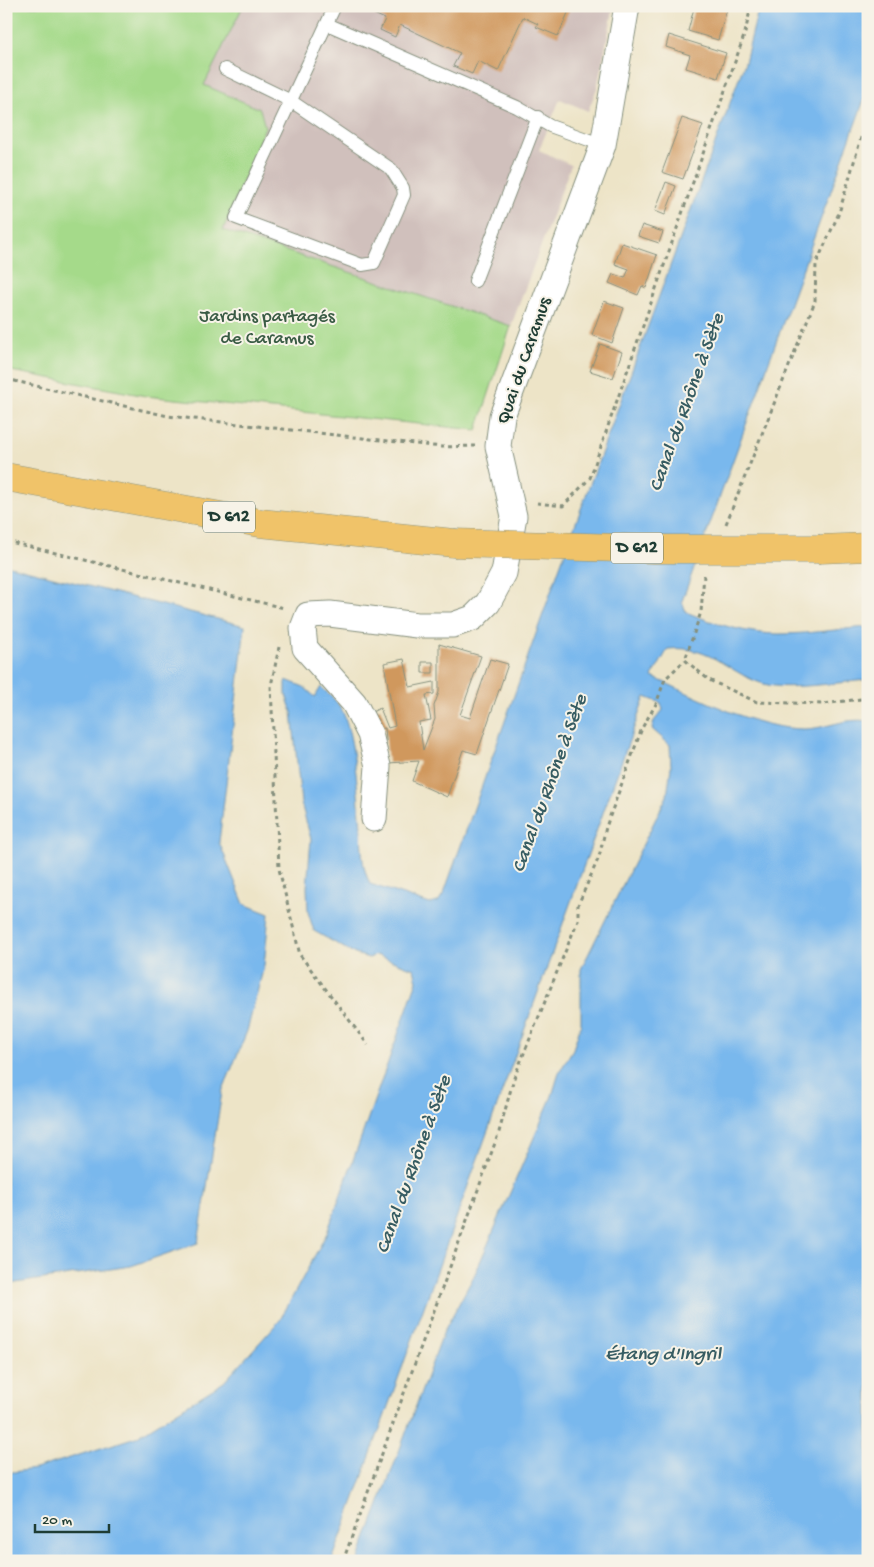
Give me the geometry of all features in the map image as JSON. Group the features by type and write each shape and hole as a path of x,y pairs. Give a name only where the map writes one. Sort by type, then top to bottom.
{"main road":[{"name":"D 612","path":"6,477 260,523 454,544 654,549 820,549 868,547"}],"street":[{"name":"Quai du Caramus","path":"306,621 339,615 417,625 453,625 474,618 488,603 504,573 514,516 498,446 502,416 603,145 627,6"},
{"path":"306,621 305,648 354,703 370,734 378,766 374,819"}],"lane":[{"path":"225,69 291,101 390,169 403,188 404,196 374,263 362,265 236,218 291,101 327,24 335,6"},
{"path":"327,24 538,117 550,126 603,145"},
{"path":"475,282 538,117"}],"path":[{"path":"511,500 563,506 590,478 745,33 752,6"},
{"path":"723,530 815,301 816,264 839,213 868,114"},
{"path":"6,379 168,416 442,447 498,446"},
{"path":"6,541 223,592 306,621 279,647 272,686 279,869 300,955 368,1045"},
{"path":"343,1561 499,1132 514,1078 578,920 578,905 599,857 606,827 642,728 656,704 665,679 685,660 687,655 701,612 704,573"},
{"path":"685,660 709,680 757,702 823,704 868,698"}],"shaded area":[{"path":"243,6 614,6 597,88 588,111 560,99 539,150 571,165 511,326 223,230 265,127 204,85"}],"green space":[{"name":"Jardins partagés de Caramus","path":"6,6 243,6 204,85 260,109 265,127 223,230 511,326 477,430 146,396 6,370"}],"water":[{"path":"759,6 868,6 868,89 682,601 686,612 720,624 767,634 790,634 868,627 868,680 790,687 768,685 755,681 709,656 697,651 683,649 668,649 652,677 726,710 765,724 804,729 851,721 868,721 868,1561 358,1561 444,1331 474,1276 552,1096 559,1073 573,1049 581,1024 581,969 667,796 671,767 670,745 652,729 654,721 663,710 661,703 645,697 332,1561 6,1561 6,1473 35,1469 136,1437 224,1382 280,1320 327,1233 417,981 414,969 376,955 369,958 355,954 314,931 308,912 307,887 311,839 301,803 292,712 286,695 286,680 304,687 315,697 321,687 342,710 353,751 359,800 362,857 370,884 430,904 438,902 444,893 560,566 745,62"},
{"path":"6,565 245,626 219,842 244,904 269,914 264,966 247,1031 222,1092 198,1243 131,1266 9,1284 6,1283"}],"building":[{"path":"377,6 571,6 558,36 536,27 538,24 523,17 498,71 478,61 472,74 453,66 460,53 400,25 395,37 380,30 385,19 374,14"},
{"path":"691,6 728,6 718,40 688,31 694,8"},
{"path":"669,35 726,53 718,78 686,68 690,55 666,47"},
{"path":"682,118 703,125 683,179 662,172"},
{"path":"666,182 676,186 665,215 655,211"},
{"path":"642,225 663,232 659,243 638,236"},
{"path":"622,243 657,255 646,288 642,286 638,295 609,283 613,274 625,278 629,269 615,264"},
{"path":"604,301 624,308 612,343 592,335"},
{"path":"600,344 622,352 613,378 590,371"},
{"path":"439,644 481,656 460,715 470,718 490,659 508,664 477,754 463,750 447,797 412,781 419,761 388,763 385,728 379,729 372,712 380,708 388,728 395,726 384,663 404,659 410,687 434,682 434,694 426,695 431,720 419,722 423,750 435,719 434,706 439,692"},
{"path":"422,662 433,662 433,673 422,673"}],"water label":[{"name":"Canal du Rhône à Sète","path":"688,403"},
{"name":"Canal du Rhône à Sète","path":"551,784"},
{"name":"Canal du Rhône à Sète","path":"415,1165"},
{"name":"Étang d'Ingril","path":"663,1355"}]}
